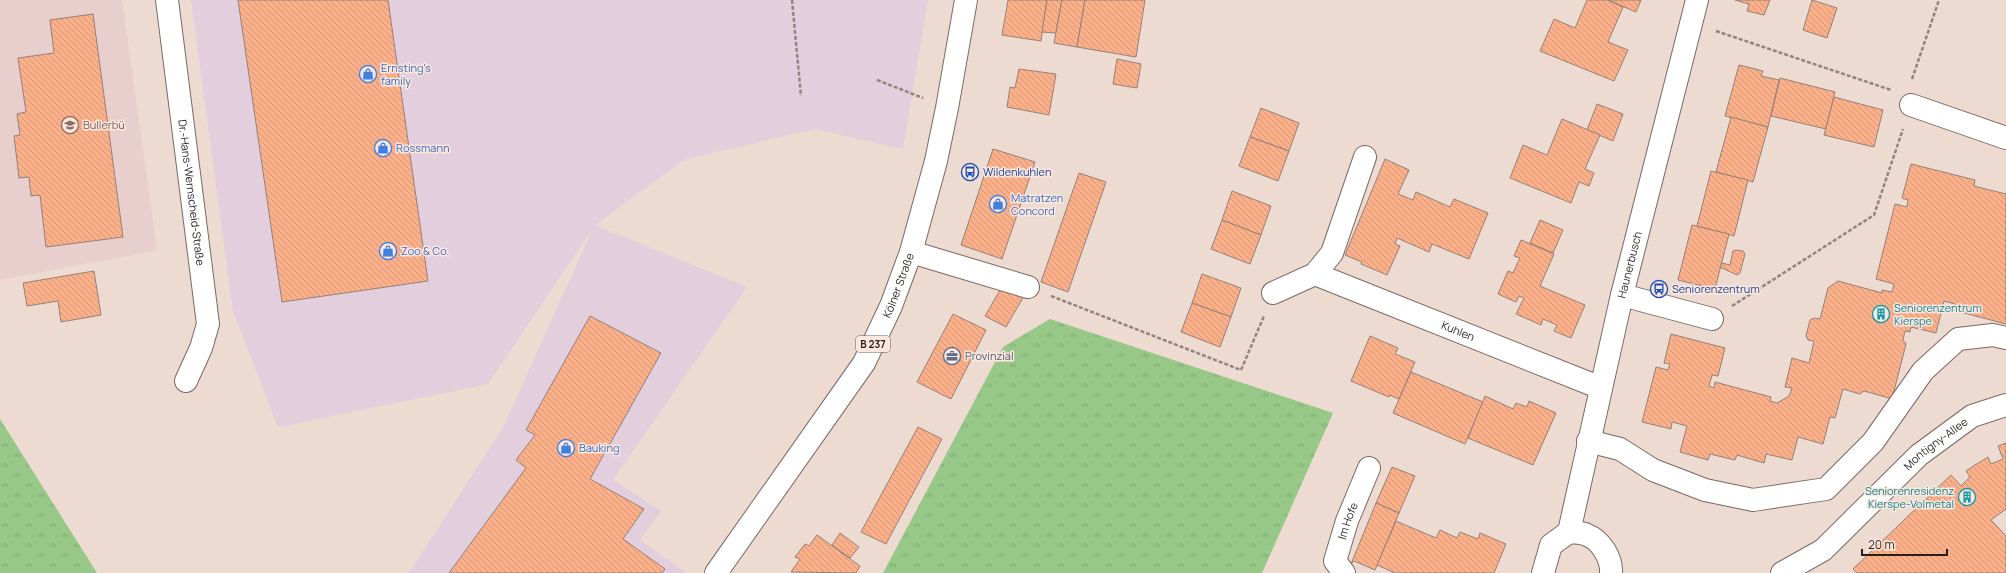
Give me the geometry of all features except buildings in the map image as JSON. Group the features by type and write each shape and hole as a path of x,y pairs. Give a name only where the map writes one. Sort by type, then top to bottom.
{"street":[{"name":"Dr.-Hans-Wernscheid-Straße","path":"167,0 208,324 201,348 186,381"},
{"name":"Kölner Straße","path":"716,573 864,363 891,306 911,252 936,161 948,108 966,0"},
{"name":"Haunerbusch","path":"1569,532 1588,440 1622,295 1696,0"},
{"path":"1909,100 2006,138"},
{"path":"1273,292 1315,274 1332,253 1365,157"},
{"path":"911,252 1028,287"},
{"name":"Kuhlen","path":"1315,274 1601,388"},
{"path":"1622,295 1712,319"},
{"path":"1588,440 1620,449 1653,470 1706,490 1753,500 1826,489 1873,442 1923,371 1958,339 1992,335 2006,338"},
{"name":"Montigny-Allee","path":"1782,573 1823,550 1919,455 1972,416 2006,405"},
{"name":"Im Hofe","path":"1344,573 1335,561 1346,521 1369,468"},
{"path":"1543,573 1551,545 1569,532 1588,535 1604,548 1612,569 1611,573"}],"path":[{"path":"792,0 801,96"},
{"path":"1712,319 1874,215 1939,0"},
{"path":"1690,22 1909,100"},
{"path":"877,80 948,108"},
{"path":"1064,301 1241,370 1273,292"}],"shaded area":[{"name":"Bullerbü","path":"0,0 122,0 157,250 0,280"},
{"path":"191,0 928,0 903,149 816,129 685,159 595,225 747,287 613,480 661,511 640,540 686,573 409,573 504,426 593,228 488,384 278,427 233,311"}],"green space":[{"path":"1050,319 1333,413 1262,573 883,573 1003,347"},
{"path":"0,419 97,573 0,573"}],"place":[{"name":"Ernsting's family","path":"368,74"},
{"name":"Bullerbü","path":"70,125"},
{"name":"Rossmann","path":"383,148"},
{"name":"Wildenkuhlen","path":"970,172"},
{"name":"Matratzen Concord","path":"998,204"},
{"name":"Zoo & Co.","path":"388,251"},
{"name":"Seniorenzentrum","path":"1659,289"},
{"name":"Seniorenzentrum Kierspe","path":"1881,314"},
{"name":"Provinzial","path":"952,356"},
{"name":"Bauking","path":"566,448"},
{"name":"Seniorenresidenz Kierspe-Volmetal","path":"1967,497"}]}
